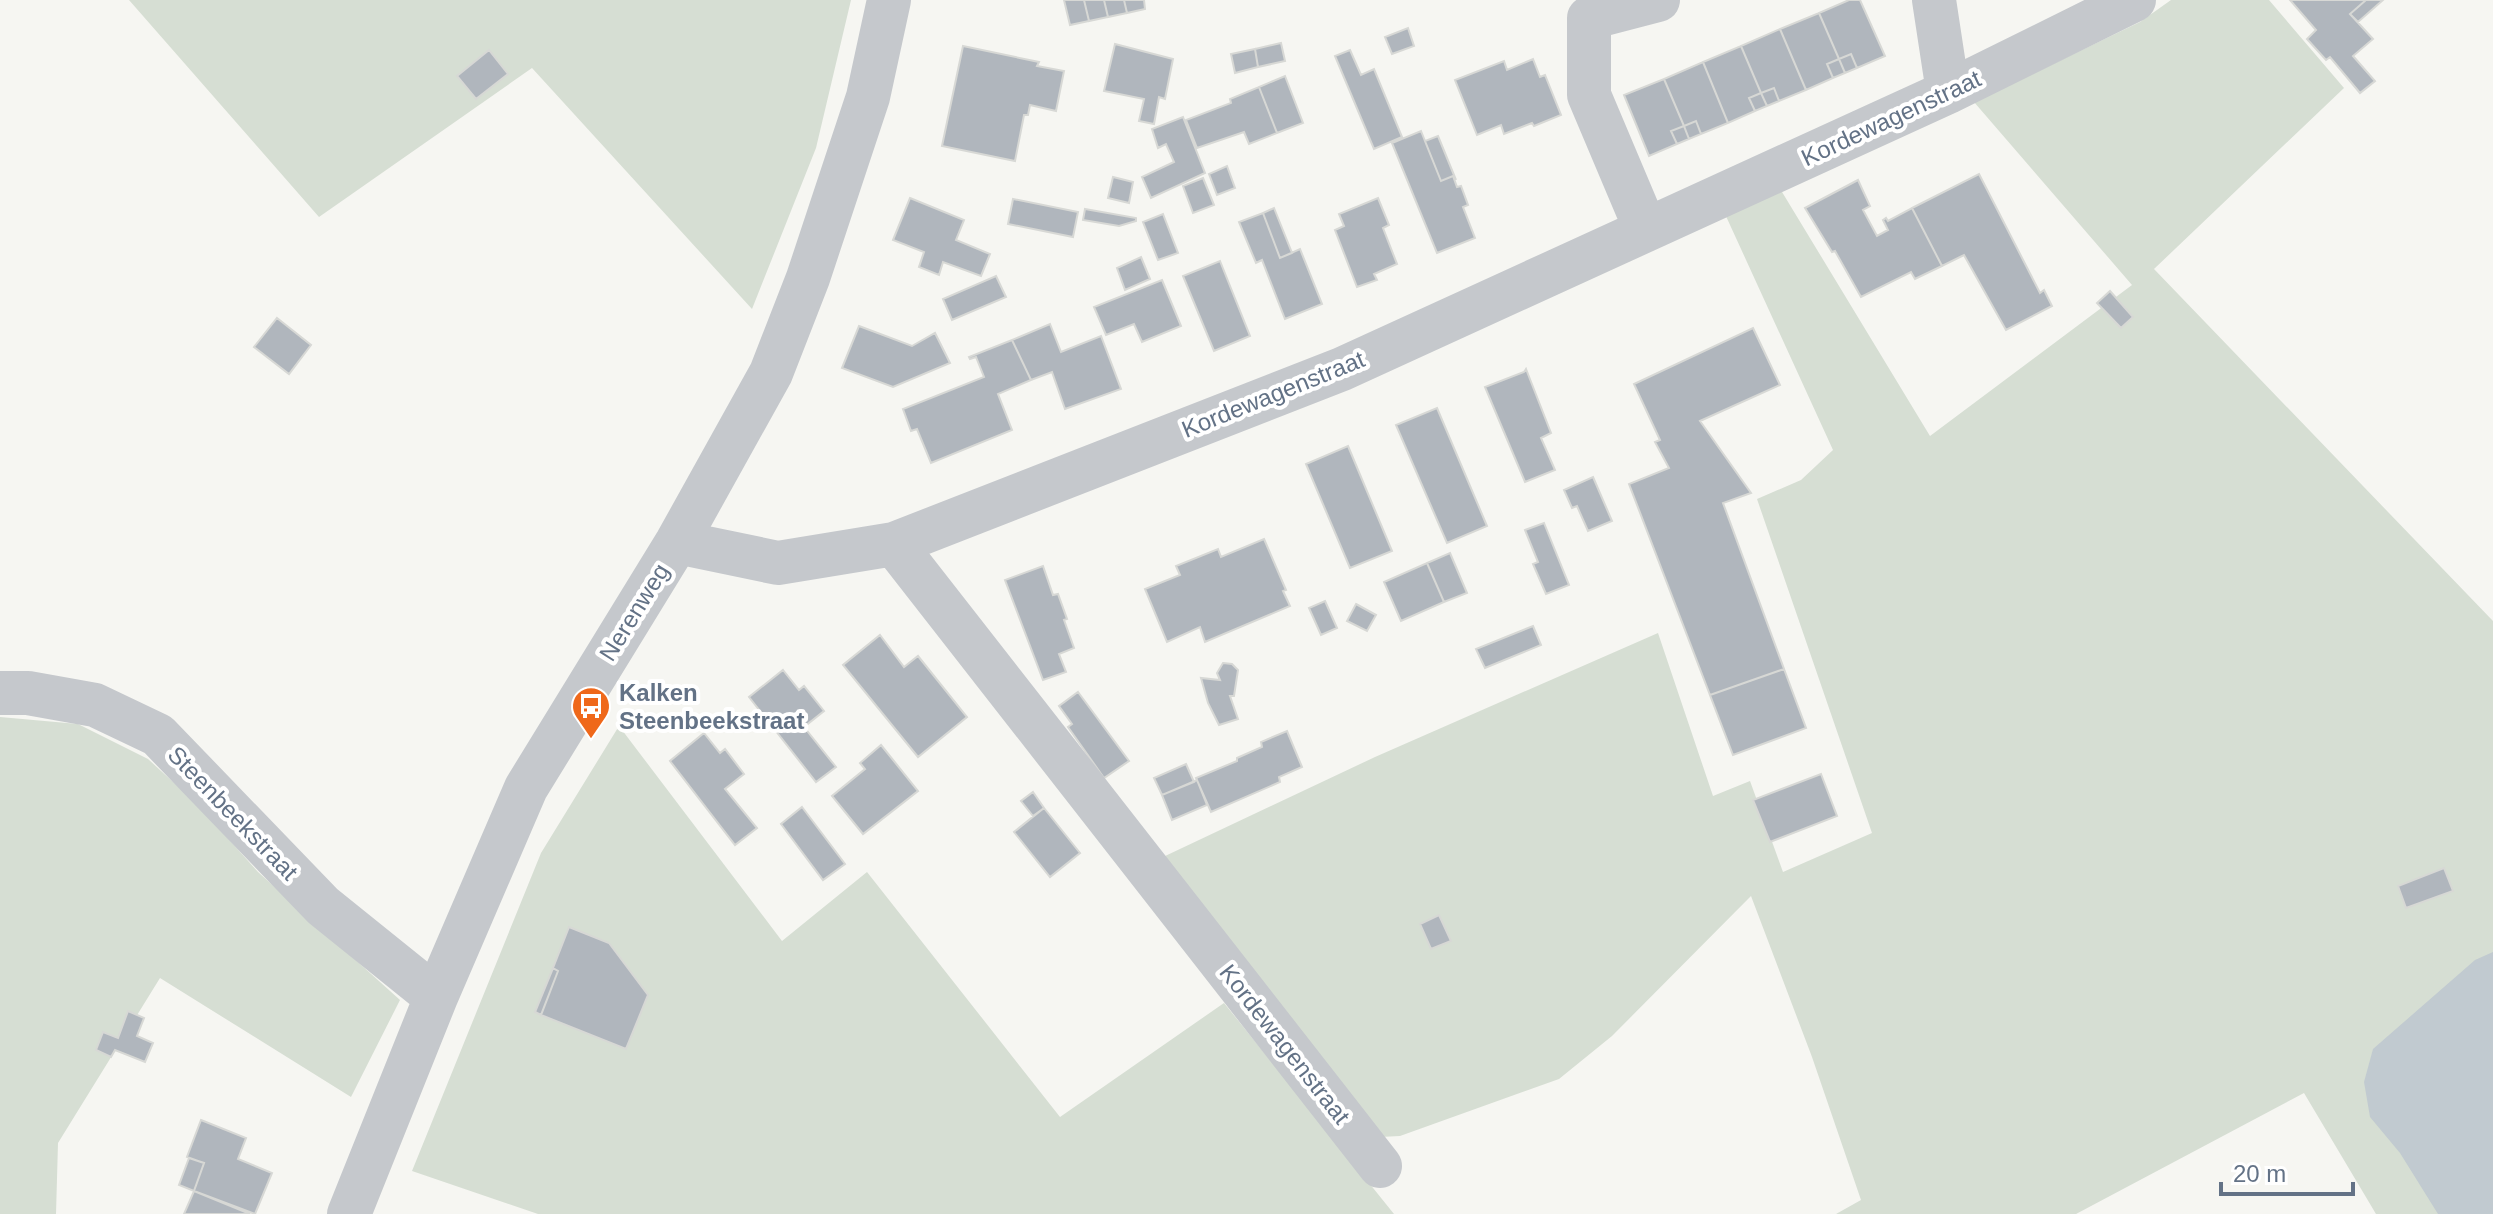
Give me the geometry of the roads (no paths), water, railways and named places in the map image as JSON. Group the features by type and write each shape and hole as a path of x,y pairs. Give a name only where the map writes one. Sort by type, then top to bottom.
{"street":[{"name":"Nerenweg","path":"349,1214 436,997 526,788 677,542 771,373 808,278 868,97 889,0"},
{"path":"1646,230 1589,95 1589,18 1658,0"},
{"path":"1934,0 1948,92"},
{"name":"Kordewagenstraat","path":"677,542 778,563 894,544 1342,369 1948,92 2134,0"},
{"name":"Kordewagenstraat","path":"894,544 1380,1166"},
{"name":"Steenbeekstraat","path":"0,693 28,693 95,705 158,735 323,906 436,997"}],"place":[{"name":"Kalken Steenbeekstraat","path":"591,740"}]}
